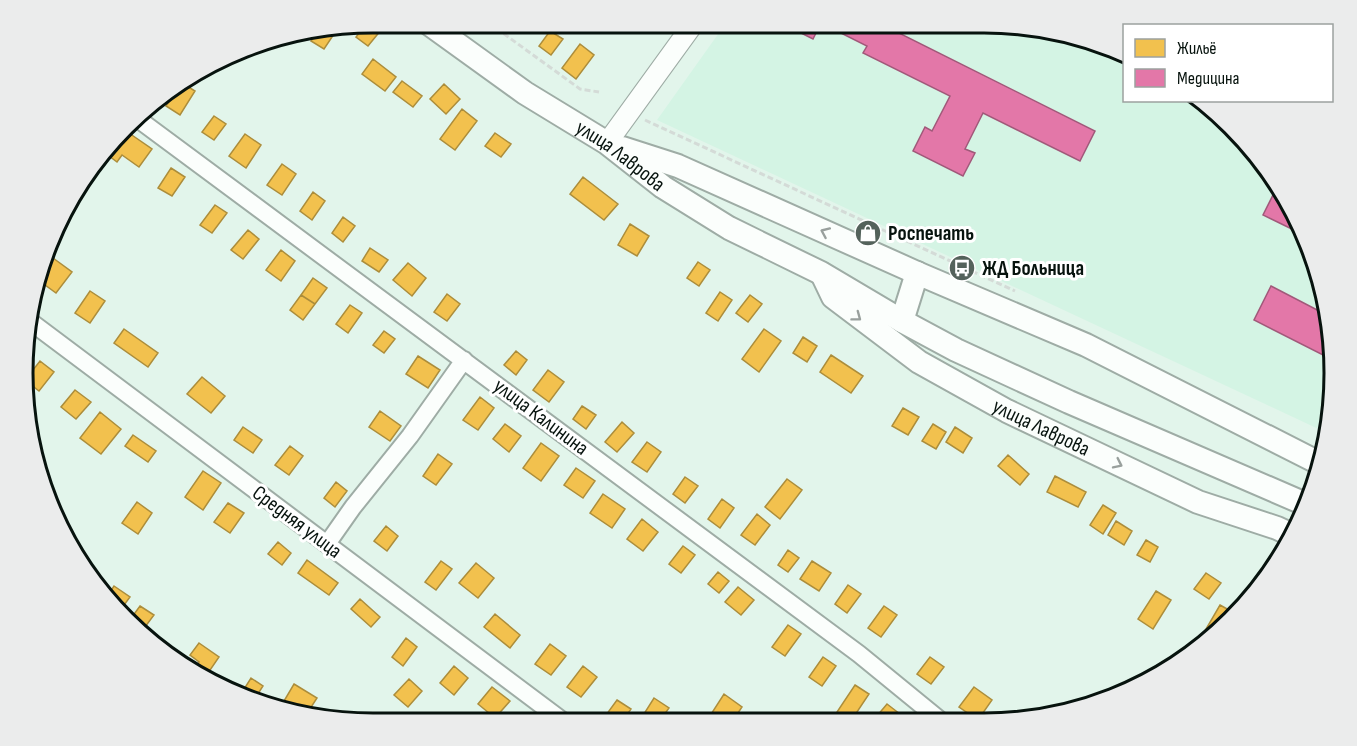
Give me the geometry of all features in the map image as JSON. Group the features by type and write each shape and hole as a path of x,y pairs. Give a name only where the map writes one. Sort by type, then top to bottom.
{"main road":[{"name":"улица Лаврова","path":"443,33 525,93 607,143 663,187 729,228 821,273 956,350 1069,402 1299,501"},
{"path":"607,143 678,166 917,273 1086,345 1312,460"},
{"name":"улица Лаврова","path":"821,273 832,297 919,362 1007,411 1198,502 1284,531"},
{"path":"902,321 917,273"}],"street":[{"path":"607,143 687,33"},
{"name":"улица Калинина","path":"144,122 859,654 931,713"},
{"name":"Средняя улица","path":"37,326 552,713"},
{"path":"327,544 353,507 410,436 464,360"}],"path":[{"path":"503,33 580,89 599,92"}],"shaded area":[{"path":"719,33 1006,34 1072,45 1123,63 1123,102 1191,103 1240,149 1254,166 1289,223 1306,264 1321,329 1324,373 1319,429 657,120"}],"building: Жильё":[{"path":"379,33 368,46 356,37 359,34"},
{"path":"549,33 553,33 563,39 551,55 539,46"},
{"path":"333,36 324,49 311,41 313,39"},
{"path":"580,44 594,55 576,79 562,68"},
{"path":"373,59 396,77 385,91 362,74"},
{"path":"402,81 422,96 413,107 393,92"},
{"path":"444,84 460,99 446,114 430,99"},
{"path":"189,87 195,91 180,115 166,106 170,100"},
{"path":"462,109 477,121 455,150 440,139"},
{"path":"214,116 226,124 214,140 202,132"},
{"path":"495,133 511,144 501,157 485,146"},
{"path":"245,134 261,145 246,168 229,156"},
{"path":"131,135 152,149 139,167 122,155 117,162 110,157"},
{"path":"282,164 296,174 282,195 267,185"},
{"path":"171,168 185,177 172,196 158,188"},
{"path":"583,177 618,204 604,220 570,194"},
{"path":"313,192 325,201 312,220 300,211"},
{"path":"215,205 227,213 212,233 200,225"},
{"path":"343,217 355,226 343,242 332,233"},
{"path":"630,224 649,236 637,256 618,245"},
{"path":"248,230 259,239 243,259 231,250"},
{"path":"370,248 388,260 379,272 362,261"},
{"path":"281,250 295,261 281,281 266,270"},
{"path":"53,258 72,272 56,293 45,285"},
{"path":"698,262 710,270 699,286 687,278"},
{"path":"408,263 426,278 412,296 393,280"},
{"path":"313,278 327,288 315,304 301,295"},
{"path":"90,291 105,301 90,323 75,313"},
{"path":"720,292 732,300 718,321 706,313"},
{"path":"447,294 460,304 447,321 434,312"},
{"path":"301,295 315,304 303,320 290,310"},
{"path":"750,295 762,304 748,322 736,313"},
{"path":"350,305 362,313 348,333 336,324"},
{"path":"124,329 158,353 148,367 114,343"},
{"path":"764,329 781,341 759,372 742,359"},
{"path":"384,331 395,339 384,353 373,345"},
{"path":"803,337 817,346 807,362 793,353"},
{"path":"516,351 527,360 516,375 504,365"},
{"path":"831,355 863,376 851,393 820,372"},
{"path":"418,356 440,370 428,388 406,374"},
{"path":"40,361 54,372 39,391 34,387 33,370"},
{"path":"548,370 564,382 549,402 533,390"},
{"path":"202,377 225,396 211,413 187,394"},
{"path":"75,390 91,402 76,419 61,407"},
{"path":"480,397 494,408 478,430 463,420"},
{"path":"582,406 596,415 586,429 573,419"},
{"path":"903,408 919,417 908,435 892,426"},
{"path":"380,411 401,426 390,441 369,427"},
{"path":"100,412 121,429 101,454 80,438"},
{"path":"622,422 634,433 617,452 605,442"},
{"path":"505,424 521,436 509,452 493,439"},
{"path":"933,424 946,432 936,449 922,441"},
{"path":"243,427 262,440 253,453 234,440"},
{"path":"955,427 972,438 963,453 946,442"},
{"path":"133,435 156,451 148,462 125,446"},
{"path":"647,442 661,452 647,472 632,462"},
{"path":"541,443 559,456 541,481 523,468"},
{"path":"290,446 303,456 289,475 275,465"},
{"path":"438,454 452,464 436,485 423,476"},
{"path":"1008,455 1029,474 1020,485 998,466"},
{"path":"576,468 595,481 583,498 564,485"},
{"path":"203,471 221,483 203,510 185,497"},
{"path":"1055,476 1086,492 1078,507 1047,492"},
{"path":"685,477 698,486 685,503 673,494"},
{"path":"787,479 802,490 780,519 765,507"},
{"path":"336,482 347,491 335,507 324,498"},
{"path":"603,494 625,509 612,528 590,513"},
{"path":"722,499 734,508 720,528 708,519"},
{"path":"137,502 152,513 138,534 122,523"},
{"path":"228,503 244,513 230,533 214,522"},
{"path":"1103,505 1116,513 1103,534 1090,525"},
{"path":"757,514 770,525 755,545 741,535"},
{"path":"642,519 658,532 643,551 627,539"},
{"path":"1116,521 1132,531 1124,545 1108,535"},
{"path":"386,526 398,536 387,551 374,541"},
{"path":"1146,540 1158,547 1150,562 1137,555"},
{"path":"278,542 291,553 282,565 268,554"},
{"path":"683,546 695,555 681,573 669,564"},
{"path":"788,550 799,558 788,572 778,565"},
{"path":"307,560 338,583 329,595 298,573"},
{"path":"441,561 452,569 436,590 425,582"},
{"path":"812,561 831,573 819,591 800,579"},
{"path":"476,563 494,578 478,598 459,583"},
{"path":"718,572 729,581 719,593 708,584"},
{"path":"1206,573 1221,583 1209,599 1194,589"},
{"path":"848,585 861,594 847,613 835,604"},
{"path":"114,586 130,597 124,604 111,590"},
{"path":"738,587 754,600 741,615 725,602"},
{"path":"1156,591 1171,600 1153,629 1138,619"},
{"path":"360,599 380,617 371,627 351,609"},
{"path":"1220,605 1228,609 1208,629 1204,632"},
{"path":"140,606 154,615 146,626 134,614"},
{"path":"884,606 897,615 881,637 868,628"},
{"path":"495,614 520,635 510,648 484,627"},
{"path":"788,625 801,634 785,656 772,647"},
{"path":"406,638 417,647 403,666 392,657"},
{"path":"199,643 219,657 210,671 198,664 199,662 190,655"},
{"path":"550,644 566,656 551,675 535,664"},
{"path":"823,657 836,666 822,686 809,677"},
{"path":"930,657 944,667 931,684 917,674"},
{"path":"454,666 468,678 454,695 440,683"},
{"path":"583,666 597,677 581,697 567,687"},
{"path":"251,678 263,686 259,693 245,688"},
{"path":"409,679 422,691 408,707 394,695"},
{"path":"294,684 317,698 311,707 284,701"},
{"path":"855,685 869,694 856,713 837,712"},
{"path":"492,687 510,701 499,713 489,713 478,704"},
{"path":"974,687 992,700 983,713 968,713 959,707"},
{"path":"724,694 742,707 738,713 712,713"},
{"path":"654,698 669,708 665,713 645,713"},
{"path":"617,700 631,709 628,713 607,713"},
{"path":"887,704 899,713 880,713"}],"building: Медицина":[{"path":"801,33 816,33 813,39"},
{"path":"841,33 899,33 1095,131 1080,161 983,113 965,149 975,153 963,176 913,151 925,127 932,131 950,96 863,53 867,46"},
{"path":"1273,195 1292,229 1263,215"},
{"path":"1271,286 1318,310 1323,355 1254,320"}],"place":[{"name":"Роспечать","path":"868,233"},
{"name":"ЖД Больница","path":"962,268"}]}
